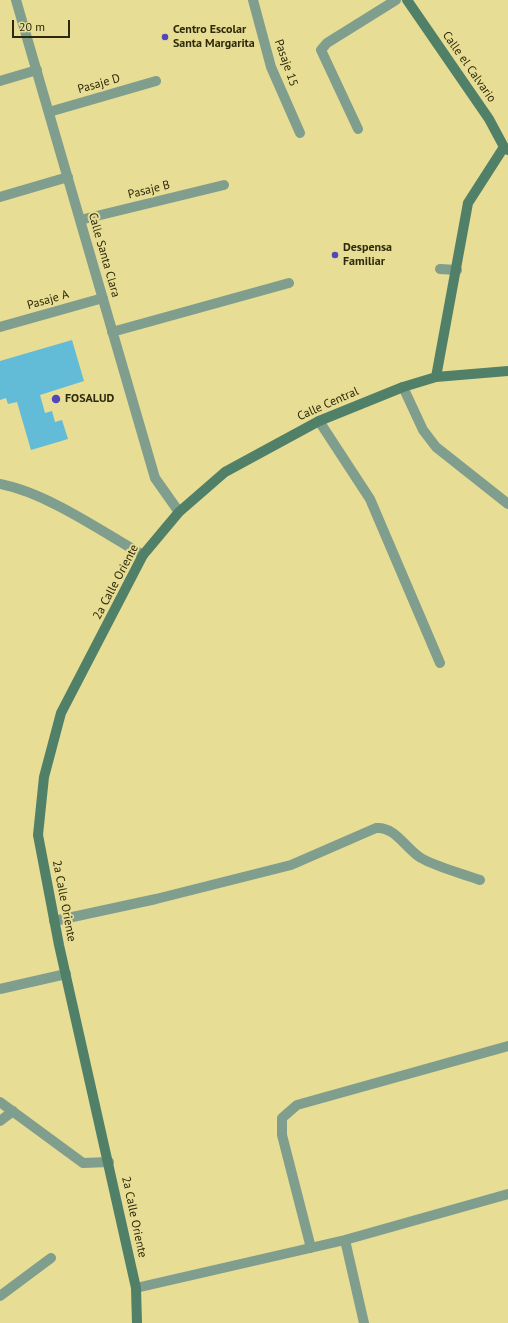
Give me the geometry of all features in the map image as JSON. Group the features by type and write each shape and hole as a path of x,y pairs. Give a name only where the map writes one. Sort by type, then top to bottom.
{"main road":[{"name":"Calle el Calvario","path":"407,0 507,147"},
{"path":"436,377 457,270 468,203 507,147"},
{"name":"Calle Central","path":"179,512 225,472 319,421 403,387 436,377 508,371"},
{"name":"2a Calle Oriente","path":"137,1323 136,1288 54,921 38,834 44,777 62,713 143,555 179,512"}],"street":[{"name":"Calle Santa Clara","path":"16,0 154,478 179,512"},
{"name":"Pasaje 15","path":"253,0 271,67 300,133"},
{"path":"358,129 321,50 327,42 396,0"},
{"path":"0,81 37,70"},
{"name":"Pasaje D","path":"49,112 156,81"},
{"path":"0,196 68,177"},
{"name":"Pasaje B","path":"80,220 224,184"},
{"path":"440,269 457,270"},
{"path":"112,332 290,283"},
{"name":"Pasaje A","path":"0,327 103,298"},
{"path":"403,387 423,430 436,447 508,504"},
{"path":"319,421 370,499 440,663"},
{"path":"0,484 15,487 55,505 143,555"},
{"path":"54,921 156,899 291,865 376,828 383,827 389,829 422,858 480,880"},
{"path":"0,989 66,974"},
{"path":"311,1248 282,1135 282,1118 297,1105 508,1046"},
{"path":"0,1102 83,1163 109,1162"},
{"path":"0,1121 13,1111"},
{"path":"136,1288 345,1240 508,1194"},
{"path":"345,1240 364,1323"},
{"path":"0,1296 51,1258"}],"building":[{"path":"72,340 84,381 40,395 45,413 52,411 55,422 62,420 68,439 31,450 17,402 8,404 6,398 0,400 0,361"}],"place":[{"name":"Centro Escolar Santa Margarita","path":"165,37"},
{"name":"Despensa Familiar","path":"335,255"},
{"name":"FOSALUD","path":"56,399"}]}
